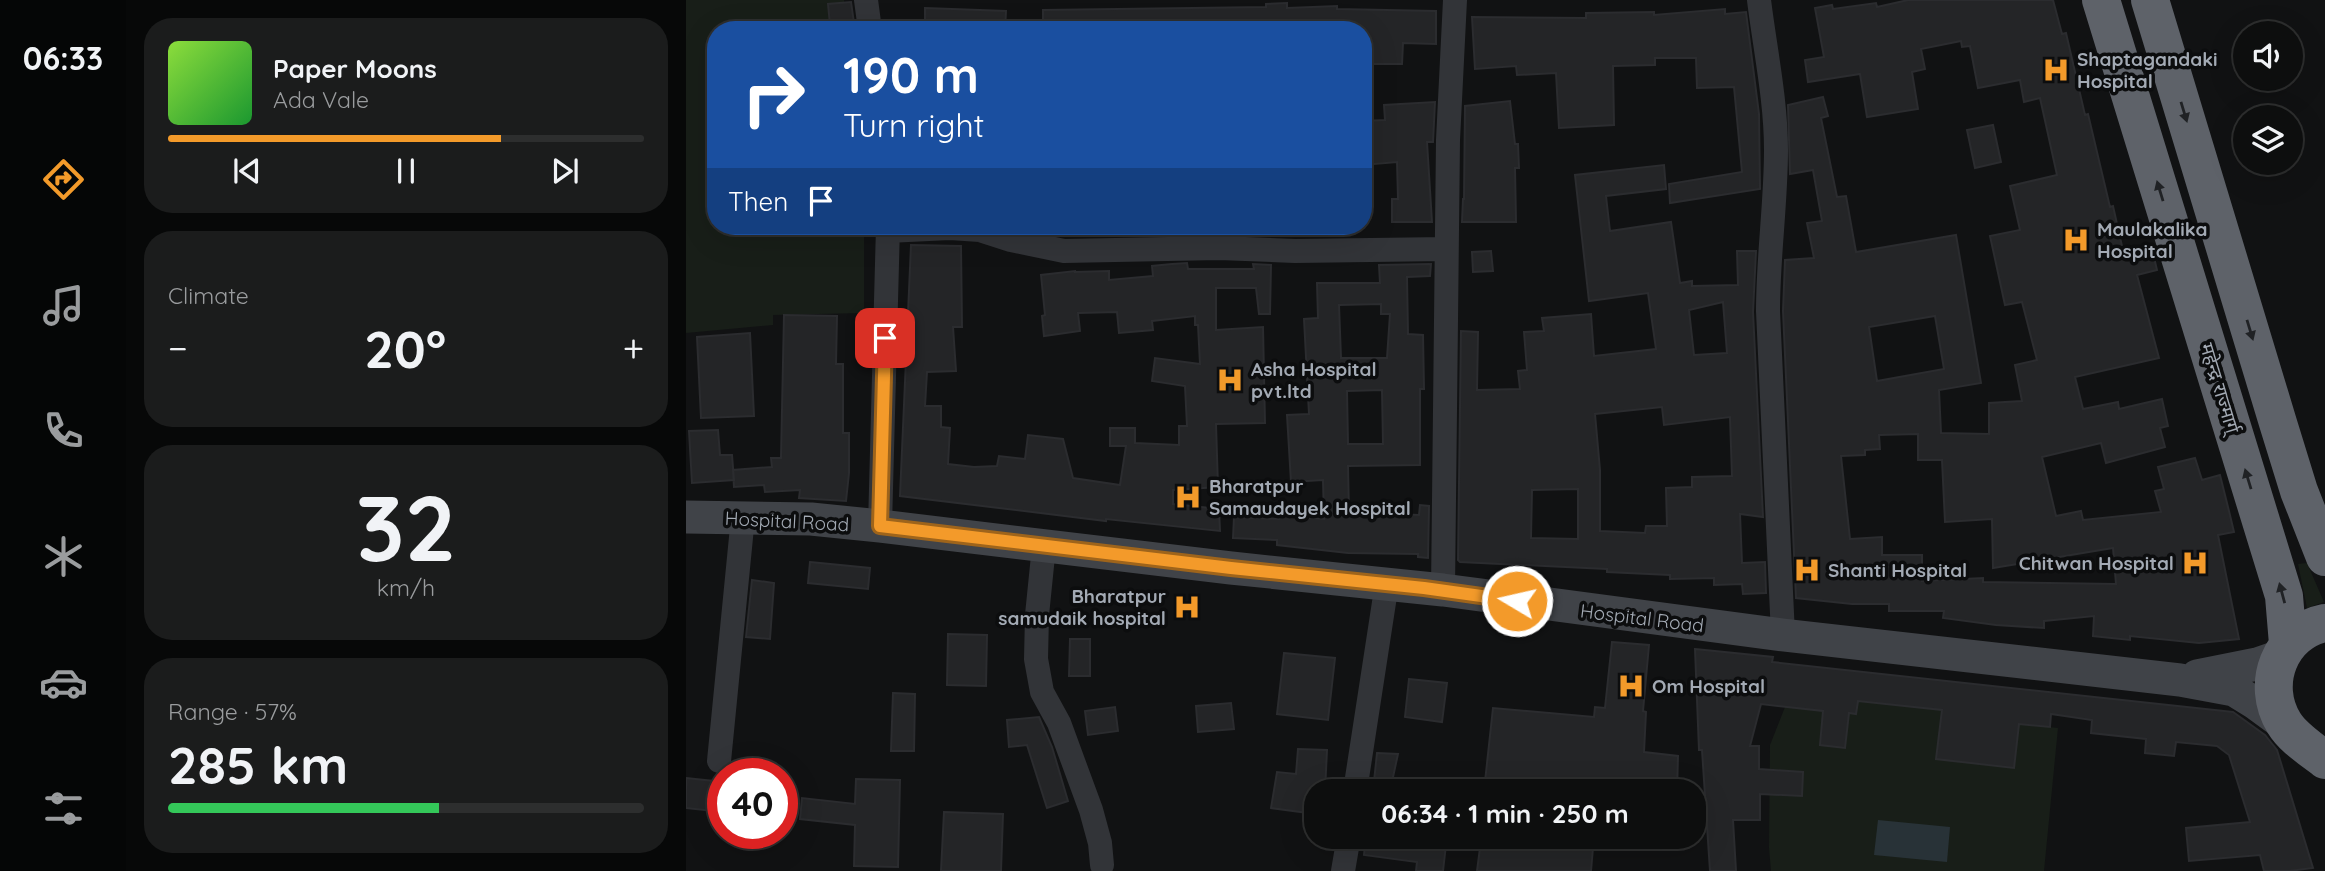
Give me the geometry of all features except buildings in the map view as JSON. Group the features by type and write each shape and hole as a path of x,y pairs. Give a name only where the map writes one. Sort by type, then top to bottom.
{"highway":[{"name":"महेन्द्र राज्मार्ग्","path":"2101,0 2284,596 2284,650 2272,684 2275,706 2309,744"},
{"path":"2150,0 2299,491 2325,557"},
{"path":"2284,650 2303,631 2325,623"}],"street":[{"path":"866,0 869,21"},
{"path":"1443,590 1448,140 1455,0"},
{"path":"1759,0 1775,120 1776,151 1768,311 1783,635"},
{"path":"880,526 888,235"},
{"path":"996,235 1064,251 1219,248 1295,251 1446,249"},
{"name":"Hospital Road","path":"686,517 811,519 880,526 1231,568 1387,583 1783,635 2180,680 2234,690 2309,744"},
{"path":"719,758 743,517"},
{"path":"1044,546 1037,615 1036,659 1042,692 1059,723 1091,810 1100,842 1102,865"},
{"path":"1357,779 1387,583"},
{"name":"Hospital Road","path":"2180,680 2256,664 2284,650"},
{"path":"1343,871 1347,849"}],"shaded area":[{"path":"686,0 844,0 846,21 707,21 707,235 864,235 864,313 773,315 773,325 686,333"},
{"path":"2307,563 2324,602 2307,608 2298,564"},
{"path":"1789,664 2023,689 2019,724 2058,728 2044,871 1771,871 1770,745 1785,707"},
{"path":"1878,820 1950,827 1947,862 1874,855"}],"place":[{"name":"Shaptagandaki Hospital","path":"2056,70"},
{"name":"Maulakalika Hospital","path":"2076,240"},
{"name":"Asha Hospital pvt.ltd","path":"1230,380"},
{"name":"Bharatpur Samaudayek Hospital","path":"1188,497"},
{"name":"Chitwan Hospital","path":"2195,563"},
{"name":"Shanti Hospital","path":"1807,570"},
{"name":"Bharatpur samudaik hospital","path":"1187,607"},
{"name":"Om Hospital","path":"1631,686"}],"route":[{"path":"885,338 880,526 1231,568 1387,583 1517,601"}]}
